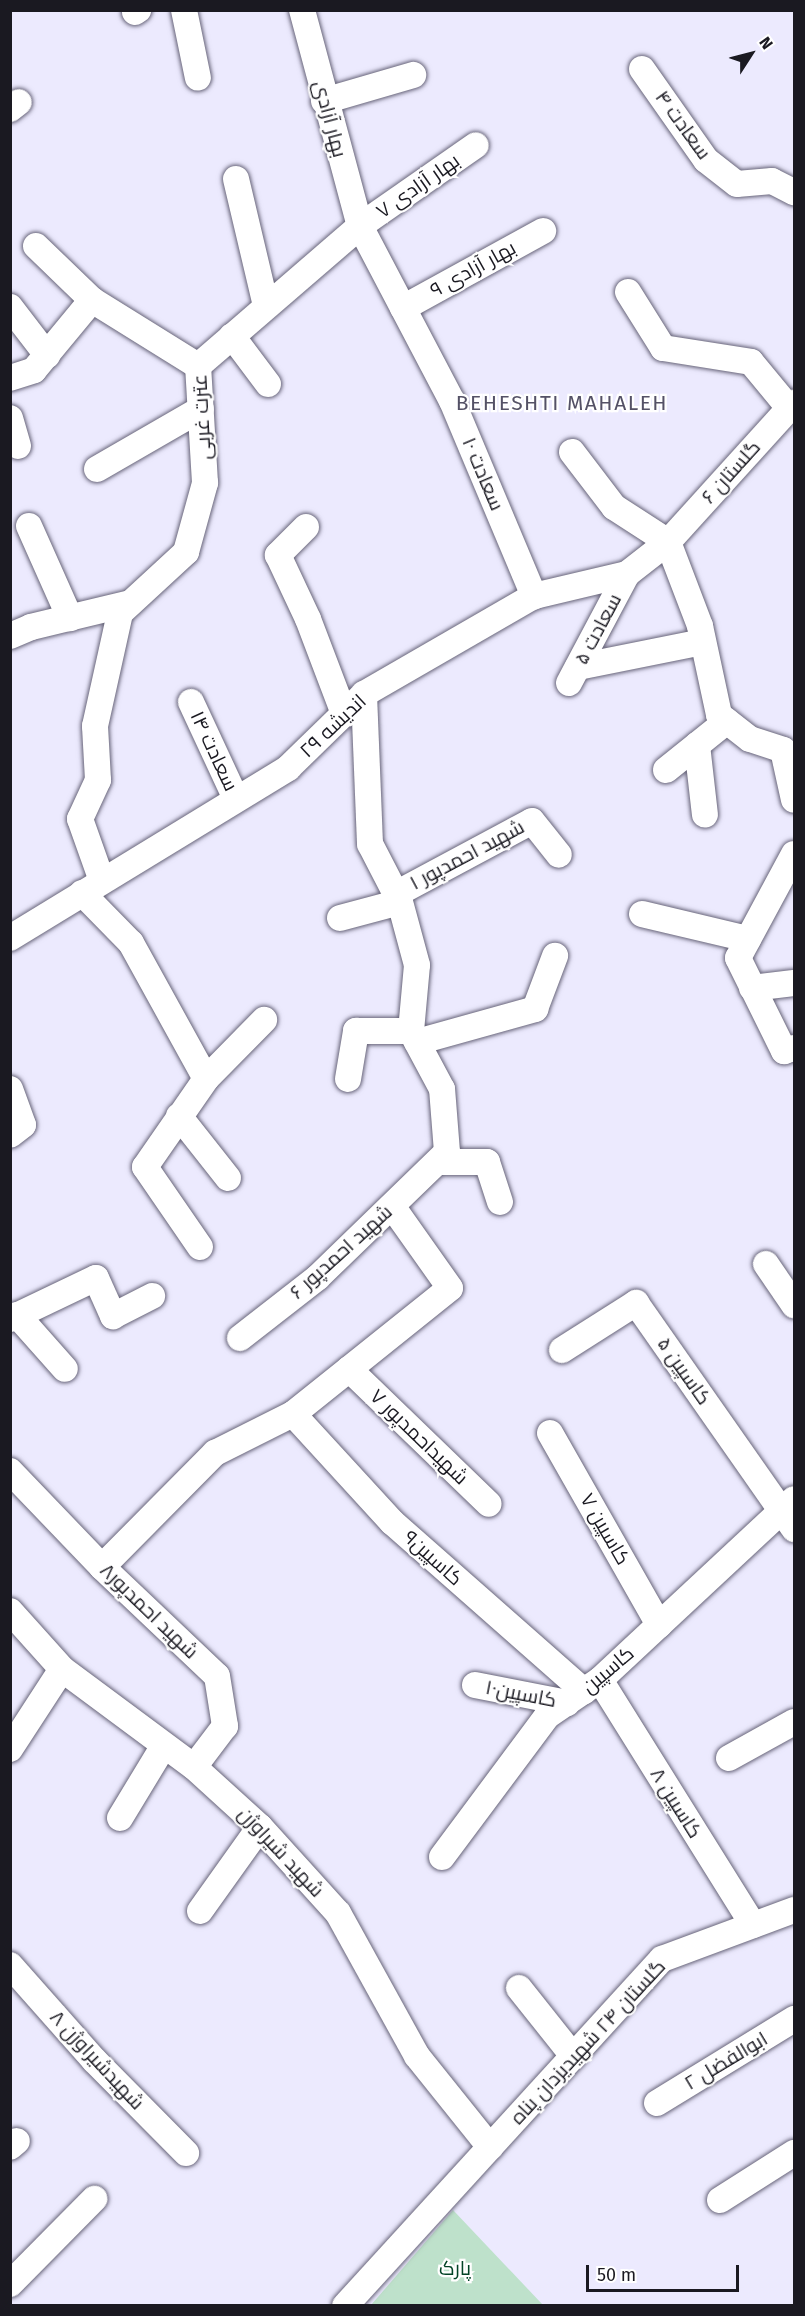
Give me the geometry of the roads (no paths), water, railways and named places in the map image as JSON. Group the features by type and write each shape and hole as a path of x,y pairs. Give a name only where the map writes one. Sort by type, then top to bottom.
{"street":[{"path":"184,10 198,78"},
{"name":"بهار آزادی","path":"302,10 324,101 360,226"},
{"name":"سعادت ۴","path":"642,69 705,160 737,184 772,181 795,192"},
{"path":"324,101 412,75"},
{"name":"بهار آزادی ۷","path":"360,226 476,145"},
{"path":"236,179 266,306"},
{"name":"عترت غربی","path":"125,608 186,552 205,483 198,366 360,226"},
{"name":"سعادت ۱۰","path":"360,226 452,401 534,596"},
{"name":"بهار آزادی ۹","path":"403,308 543,231"},
{"path":"36,246 92,300 198,366"},
{"path":"628,292 663,348 751,362 792,406"},
{"path":"10,307 31,368 92,300"},
{"path":"232,336 268,384"},
{"name":"گلستان ۶","path":"668,542 792,406"},
{"path":"97,469 201,409"},
{"path":"10,418 18,446"},
{"path":"572,452 614,507 668,542 704,642 719,715 750,739 789,747 795,800"},
{"path":"29,526 70,618"},
{"path":"306,527 278,555 308,619 344,714"},
{"name":"اندیشه ۲۹","path":"10,938 288,768 364,694 534,596 627,574 668,542"},
{"name":"سعادت ۵","path":"627,574 573,675 704,642"},
{"path":"10,636 70,618 125,608 95,726 98,780 80,819 92,887 131,943 206,1079"},
{"path":"364,694 370,844 398,898 417,965 414,1037 442,1089 447,1152 438,1162"},
{"name":"سعادت ۱۴","path":"191,702 236,799"},
{"path":"666,770 727,721"},
{"path":"697,745 705,815"},
{"name":"شهید احمدپور ۱","path":"398,898 532,821 559,855"},
{"path":"795,854 738,958 784,1051 795,1048"},
{"path":"340,918 398,898"},
{"path":"642,914 748,939"},
{"path":"348,1079 356,1031 414,1037 535,1009 555,956"},
{"path":"752,987 795,983"},
{"path":"200,1247 145,1167 206,1079 264,1020"},
{"path":"10,1089 23,1125 10,1135"},
{"path":"179,1116 228,1178"},
{"path":"438,1162 487,1162 500,1202"},
{"name":"شهید احمدپور ۶","path":"240,1338 316,1278 438,1162"},
{"path":"102,1567 214,1453 293,1414 450,1288 392,1206"},
{"path":"766,1264 795,1305"},
{"path":"65,1369 14,1317 96,1278 112,1316 152,1296"},
{"name":"کاسپین ۵","path":"562,1350 636,1303 790,1513"},
{"name":"شهیداحمدپور ۷","path":"349,1369 489,1504"},
{"name":"کاسپین۹","path":"293,1414 392,1522 583,1691"},
{"name":"کاسپین ۷","path":"550,1433 659,1625"},
{"name":"شهید احمدپور۸","path":"10,1471 102,1567 217,1676 225,1726 194,1767"},
{"name":"کاسپین","path":"442,1857 547,1716 583,1691 790,1513"},
{"name":"شهید شیراوژن","path":"10,1611 62,1669 163,1747 194,1767 260,1827 338,1913 417,2056 490,2147"},
{"path":"10,1749 62,1669"},
{"name":"کاسپین۱۰","path":"475,1685 583,1691"},
{"name":"کاسپین ۸","path":"583,1691 753,1925"},
{"path":"729,1758 795,1722"},
{"path":"120,1818 163,1747"},
{"path":"200,1911 260,1827"},
{"name":"گلستان ۲۴ شهیدیزدان پناه","path":"345,2306 662,1959 795,1910"},
{"name":"شهیدشیراوژن ۸","path":"10,1965 94,2060 186,2153"},
{"path":"519,1988 573,2056"},
{"name":"ابوالفضل ۲","path":"657,2103 795,2019"},
{"path":"720,2200 795,2153"},
{"path":"10,2284 94,2199"}],"district":[{"name":"BEHESHTI MAHALEH","path":"562,403"}],"park label":[{"name":"پارک","path":"455,2268"}]}
